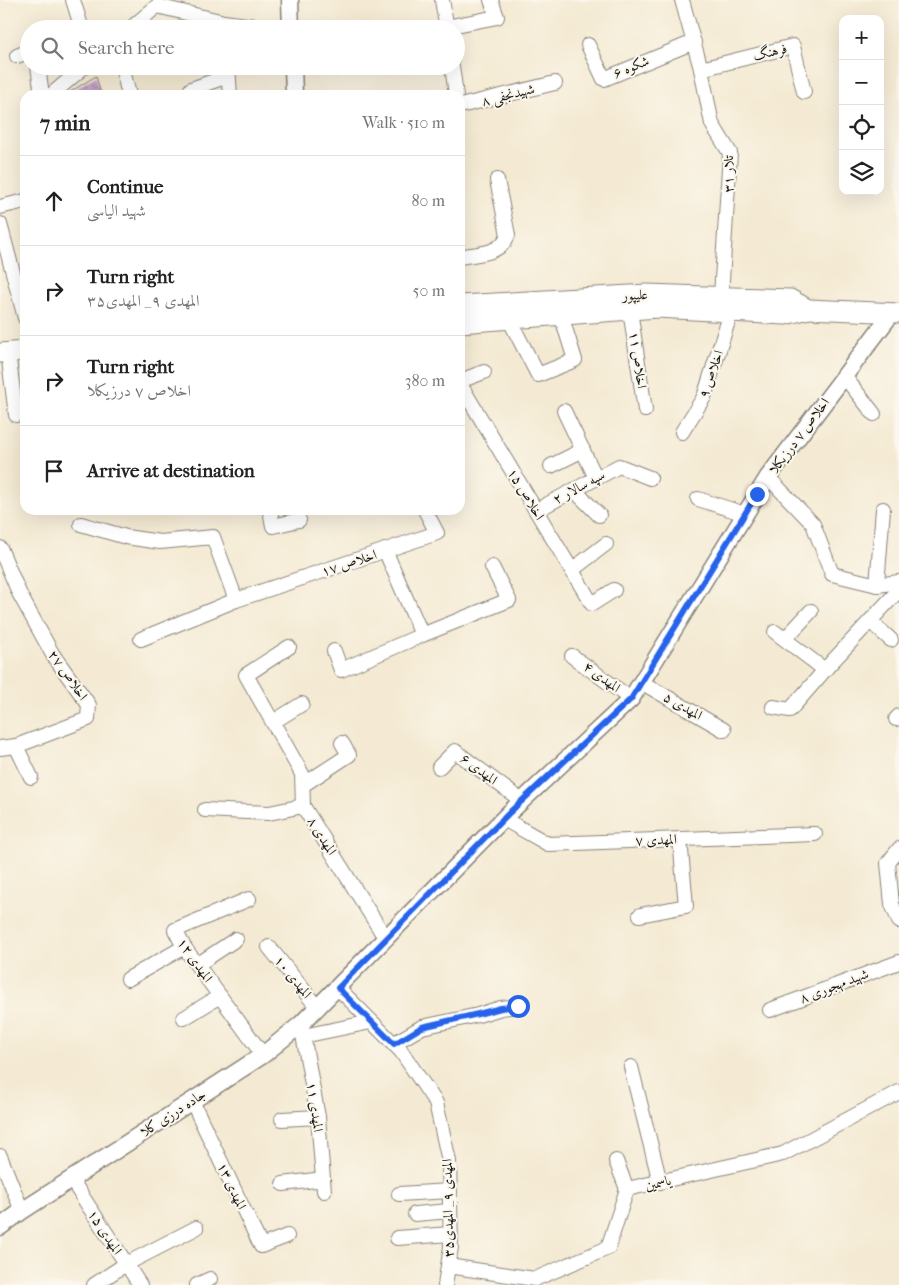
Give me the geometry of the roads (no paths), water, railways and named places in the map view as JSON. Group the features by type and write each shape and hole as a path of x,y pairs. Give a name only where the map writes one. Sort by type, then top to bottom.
{"main road":[{"name":"علیپور","path":"465,305 647,294 726,304 785,315 808,309 895,313"},
{"name":"علیپور","path":"465,323 726,304"},
{"path":"8,350 20,344"}],"street":[{"path":"73,0 79,20"},
{"path":"290,0 291,20"},
{"path":"442,0 445,20"},
{"path":"465,24 496,17 491,0"},
{"name":"تلار ۳۱","path":"682,0 701,69 712,124 730,153 726,304"},
{"path":"139,20 157,3 210,20"},
{"name":"شکوه ۶","path":"588,45 604,79 694,42"},
{"name":"فرهنگ","path":"701,69 792,46 804,92"},
{"path":"39,75 41,90"},
{"path":"57,90 74,75"},
{"path":"124,75 128,90"},
{"path":"191,89 220,75"},
{"path":"228,75 230,90"},
{"path":"293,75 294,90"},
{"path":"453,75 455,90"},
{"name":"شهیدنجفی ۸","path":"465,105 555,83"},
{"path":"465,256 497,250 505,242 508,235 497,180"},
{"path":"0,207 20,202"},
{"path":"0,224 4,258 20,304"},
{"name":"اخلاص ۹","path":"682,432 704,397 726,304"},
{"name":"اخلاص ۱۱","path":"630,310 645,410"},
{"name":"اخلاص ۷ درزیکلا","path":"338,988 522,801 631,699 768,477 844,376 895,313"},
{"path":"509,319 538,375 575,360 560,315"},
{"path":"8,350 16,415"},
{"path":"465,381 484,372"},
{"path":"844,376 874,414"},
{"name":"اخلاص ۱۵","path":"465,391 592,604 614,590"},
{"path":"564,412 596,478"},
{"path":"551,466 583,450"},
{"name":"سپه سالار ۲","path":"537,510 619,466 650,478"},
{"path":"768,477 813,524 832,574 877,586 899,582"},
{"path":"574,490 599,515"},
{"path":"698,499 744,514"},
{"path":"877,586 883,509"},
{"path":"271,515 273,526 300,520"},
{"name":"اخلاص ۱۷","path":"141,639 236,600 437,533 428,515"},
{"path":"81,524 126,537 160,542 213,537 236,600"},
{"path":"572,570 606,544"},
{"name":"اخلاص ۲۷","path":"0,548 20,595 53,655 89,705 88,719 16,746 0,748"},
{"path":"385,550 422,635"},
{"path":"334,651 341,670 510,600 492,567"},
{"path":"773,707 790,710 899,590"},
{"path":"811,611 780,636 825,670"},
{"path":"870,621 892,640"},
{"name":"المهدی ۸","path":"289,647 246,675 302,774 303,806 386,939"},
{"name":"المهدی ۴","path":"572,656 631,699"},
{"name":"المهدی ۵","path":"641,682 724,730"},
{"path":"273,722 302,704"},
{"path":"303,785 349,755 342,743"},
{"path":"16,746 31,777"},
{"name":"المهدی ۶","path":"439,767 455,751 522,801"},
{"path":"205,810 269,813 303,806"},
{"name":"المهدی ۷","path":"504,819 548,844 815,834"},
{"path":"640,915 686,906 680,839"},
{"path":"899,848 888,863 892,904 899,922"},
{"name":"المهدی ۱۲","path":"249,899 175,930 184,947 264,1055"},
{"path":"197,965 236,939"},
{"path":"128,980 184,947"},
{"name":"المهدی ۱۰","path":"269,947 318,1008"},
{"name":"شهید مهجوری ۸","path":"770,1010 899,962"},
{"name":"جاده درزی کلا","path":"0,1227 302,1030 318,1008 338,988"},
{"name":"المهدی ۹_ المهدی۳۵","path":"338,988 401,1051 436,1104 449,1161 451,1248 446,1285"},
{"path":"184,1018 220,996"},
{"path":"394,1044 422,1027 501,1008 518,1006"},
{"path":"302,1030 371,1022"},
{"name":"المهدی ۱۱","path":"283,1184 324,1185 318,1117 302,1030"},
{"path":"631,1067 660,1182"},
{"name":"یاسمین","path":"448,1266 535,1279 608,1248 628,1189 782,1154 899,1092"},
{"name":"المهدی ۱۳","path":"192,1101 260,1246 287,1236"},
{"path":"282,1119 318,1117"},
{"path":"0,1156 22,1211"},
{"path":"616,1161 628,1189"},
{"name":"المهدی ۱۵","path":"71,1179 140,1285"},
{"path":"399,1194 450,1192"},
{"path":"415,1214 450,1211"},
{"path":"94,1285 126,1264 196,1228"},
{"path":"397,1238 450,1234"},
{"path":"197,1285 210,1279"}]}
